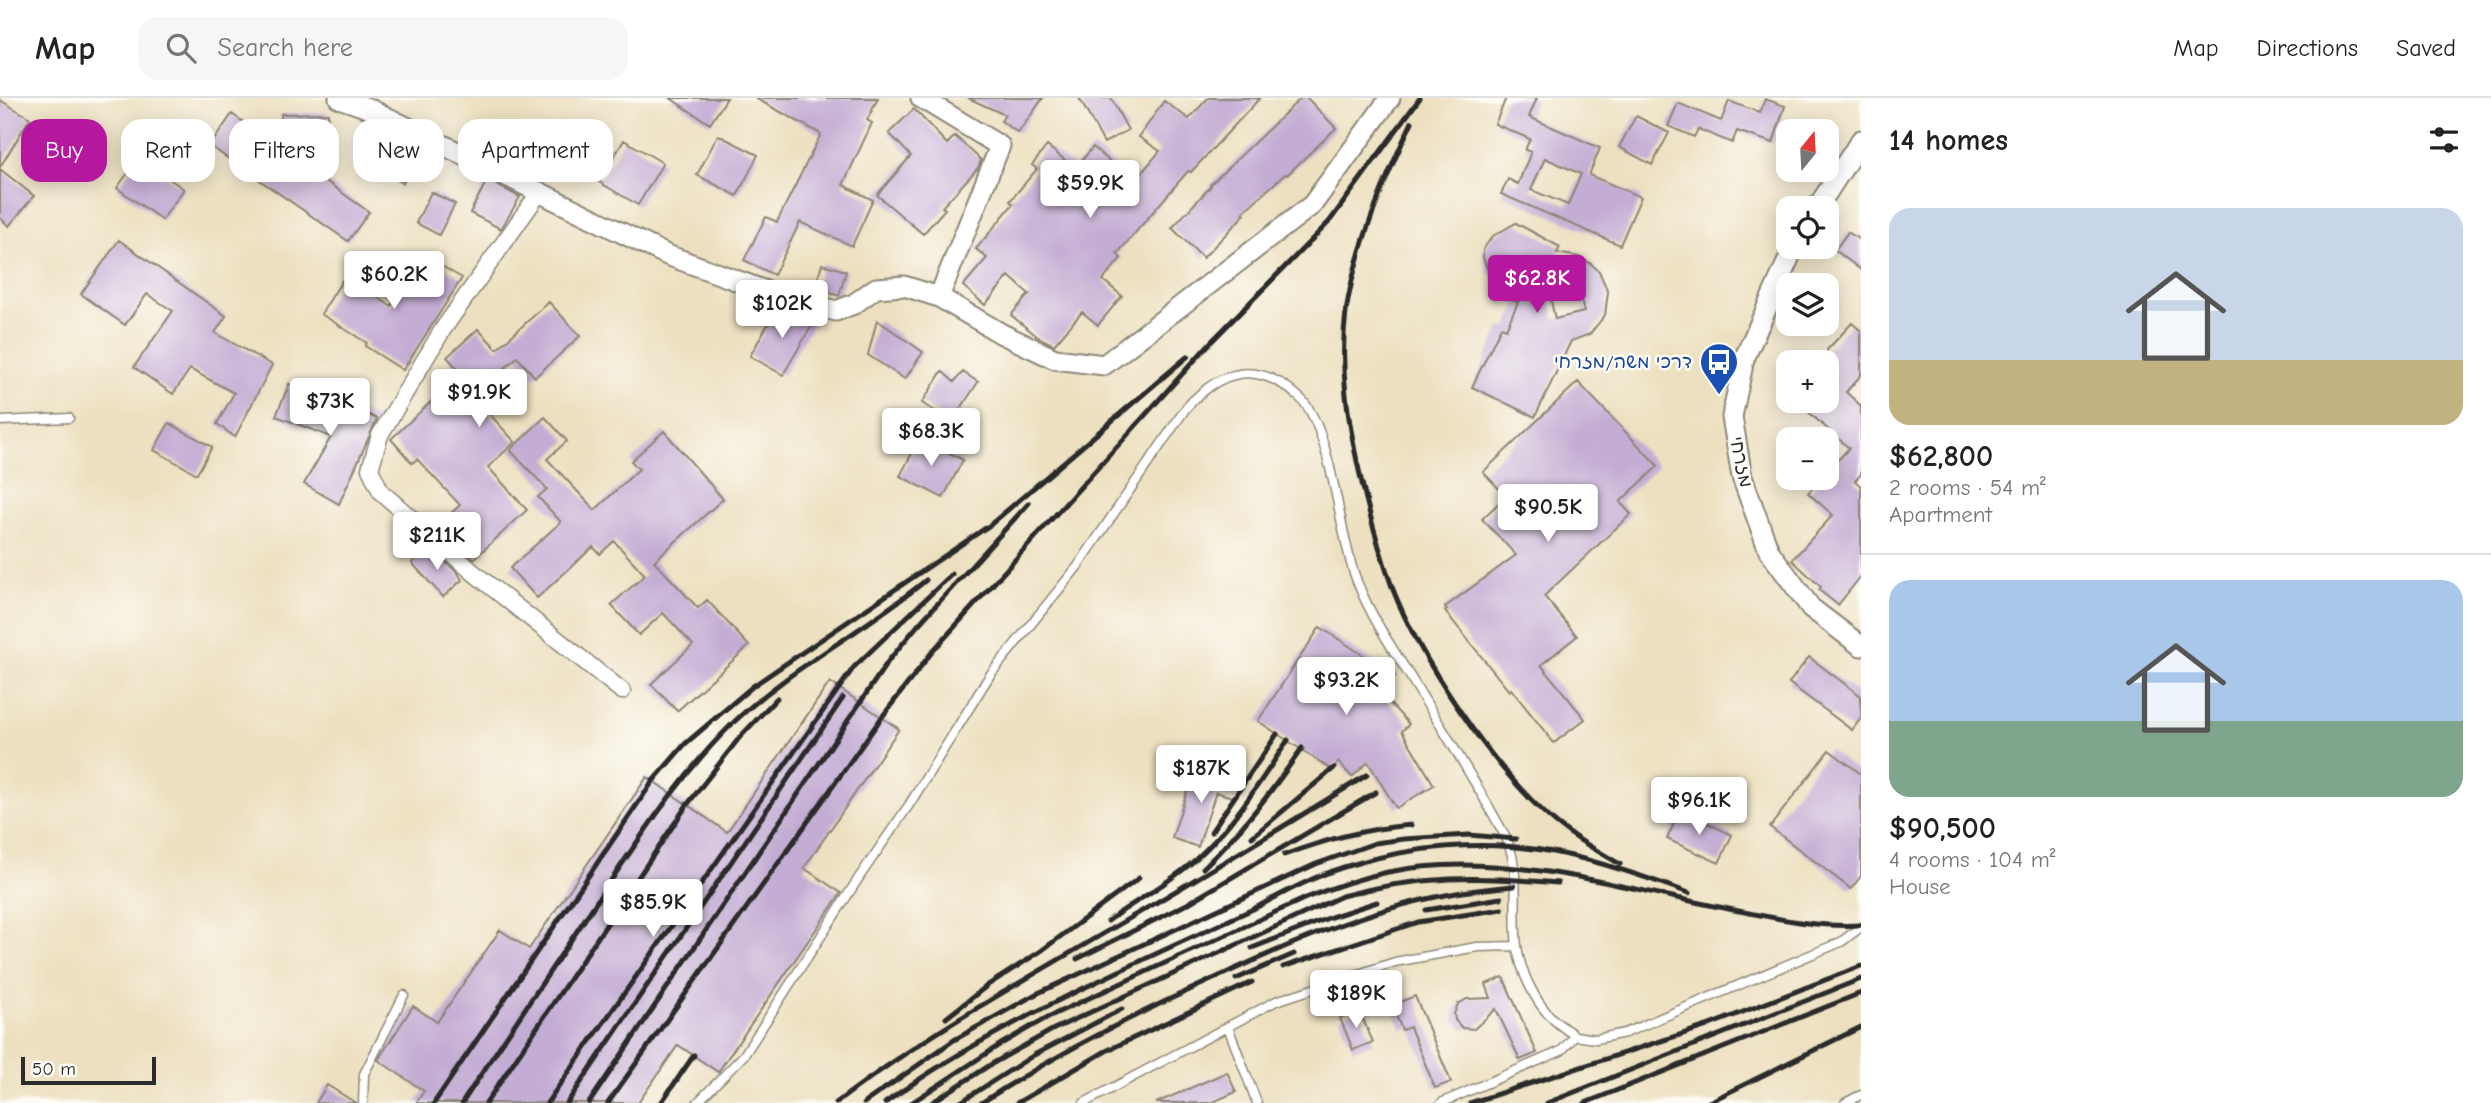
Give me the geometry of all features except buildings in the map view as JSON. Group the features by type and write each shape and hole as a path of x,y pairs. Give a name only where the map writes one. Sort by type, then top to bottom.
{"street":[{"path":"340,98 368,108 667,255 774,294 836,311 854,304 876,288 904,286 939,297 1002,334 1055,359 1104,365 1312,205 1390,98"},
{"path":"921,98 1000,146 939,297"},
{"path":"1825,196 1861,140"},
{"path":"539,193 443,329 380,435 370,469 381,492 474,573 622,691"},
{"name":"מזרחי","path":"1789,259 1744,359 1732,417 1742,477 1769,551 1811,608 1861,646"}],"lane":[{"path":"697,1103 744,1055 909,805 990,675 1078,566 1186,408 1202,391 1218,380 1237,373 1258,375 1277,382 1303,400 1316,421 1345,543 1363,595 1383,633 1488,803 1510,847 1517,885 1517,946 1524,971 1551,1018 1575,1036 1596,1039 1625,1033 1841,942 1861,927"},
{"path":"0,421 69,418"},
{"path":"1084,1103 1276,1001 1395,962 1477,947 1517,946"},
{"path":"363,1103 364,1074 404,995"},
{"path":"1228,1027 1257,1103"},
{"path":"1441,1103 1561,1051 1575,1036"},
{"path":"1845,1103 1861,1095"}],"railway":[{"path":"608,1103 882,717 932,652 1211,342 1329,222 1420,98"},
{"path":"1412,122 1382,191 1356,264 1344,332 1348,414 1374,531 1404,616 1439,678 1481,741 1549,817 1574,837 1620,864"},
{"path":"434,1103 653,781 685,744 753,686 990,525 1188,356"},
{"path":"589,1103 889,660 1029,503"},
{"path":"547,1103 854,667 952,574"},
{"path":"462,1103 647,828 679,784 715,742 756,702 779,684 926,580"},
{"path":"486,1103 687,805 740,737 777,698"},
{"path":"567,1103 843,698"},
{"path":"1211,832 1277,734"},
{"path":"1108,921 1175,876 1209,846 1245,803 1288,740"},
{"path":"1203,868 1256,811 1302,748"},
{"path":"1252,837 1334,768"},
{"path":"836,1103 901,1056 968,1013 1367,775"},
{"path":"1077,959 1187,904 1376,792"},
{"path":"1284,855 1346,836 1411,825"},
{"path":"864,1103 954,1040 1036,994 1316,864 1375,843 1404,839 1469,835 1516,839"},
{"path":"885,1103 951,1059 1055,1002 1309,881 1369,860 1447,847 1474,845 1527,848 1605,865 1689,893"},
{"path":"911,1103 1001,1044 1048,1017 1306,898 1388,872 1429,866 1513,868 1596,880 1790,920 1825,925 1861,925"},
{"path":"946,1018 1139,878"},
{"path":"931,1103 990,1065 1054,1029 1342,896 1397,884 1450,879 1558,883"},
{"path":"981,1103 1060,1055 1113,1027 1320,932 1418,901 1467,891 1514,886"},
{"path":"1426,910 1501,898"},
{"path":"1252,948 1377,902"},
{"path":"1283,967 1418,922 1502,909"},
{"path":"1236,979 1294,954"},
{"path":"1470,1103 1707,1026 1861,966"},
{"path":"1547,1103 1861,979"},
{"path":"1017,1103 1106,1051 1252,982"},
{"path":"1585,1103 1861,993"},
{"path":"959,1103 1034,1055 1122,1009"},
{"path":"1707,1103 1861,1027"},
{"path":"661,1103 694,1055"}],"place":[{"name":"דרכי משה/מזרחי","path":"1719,396"}]}
